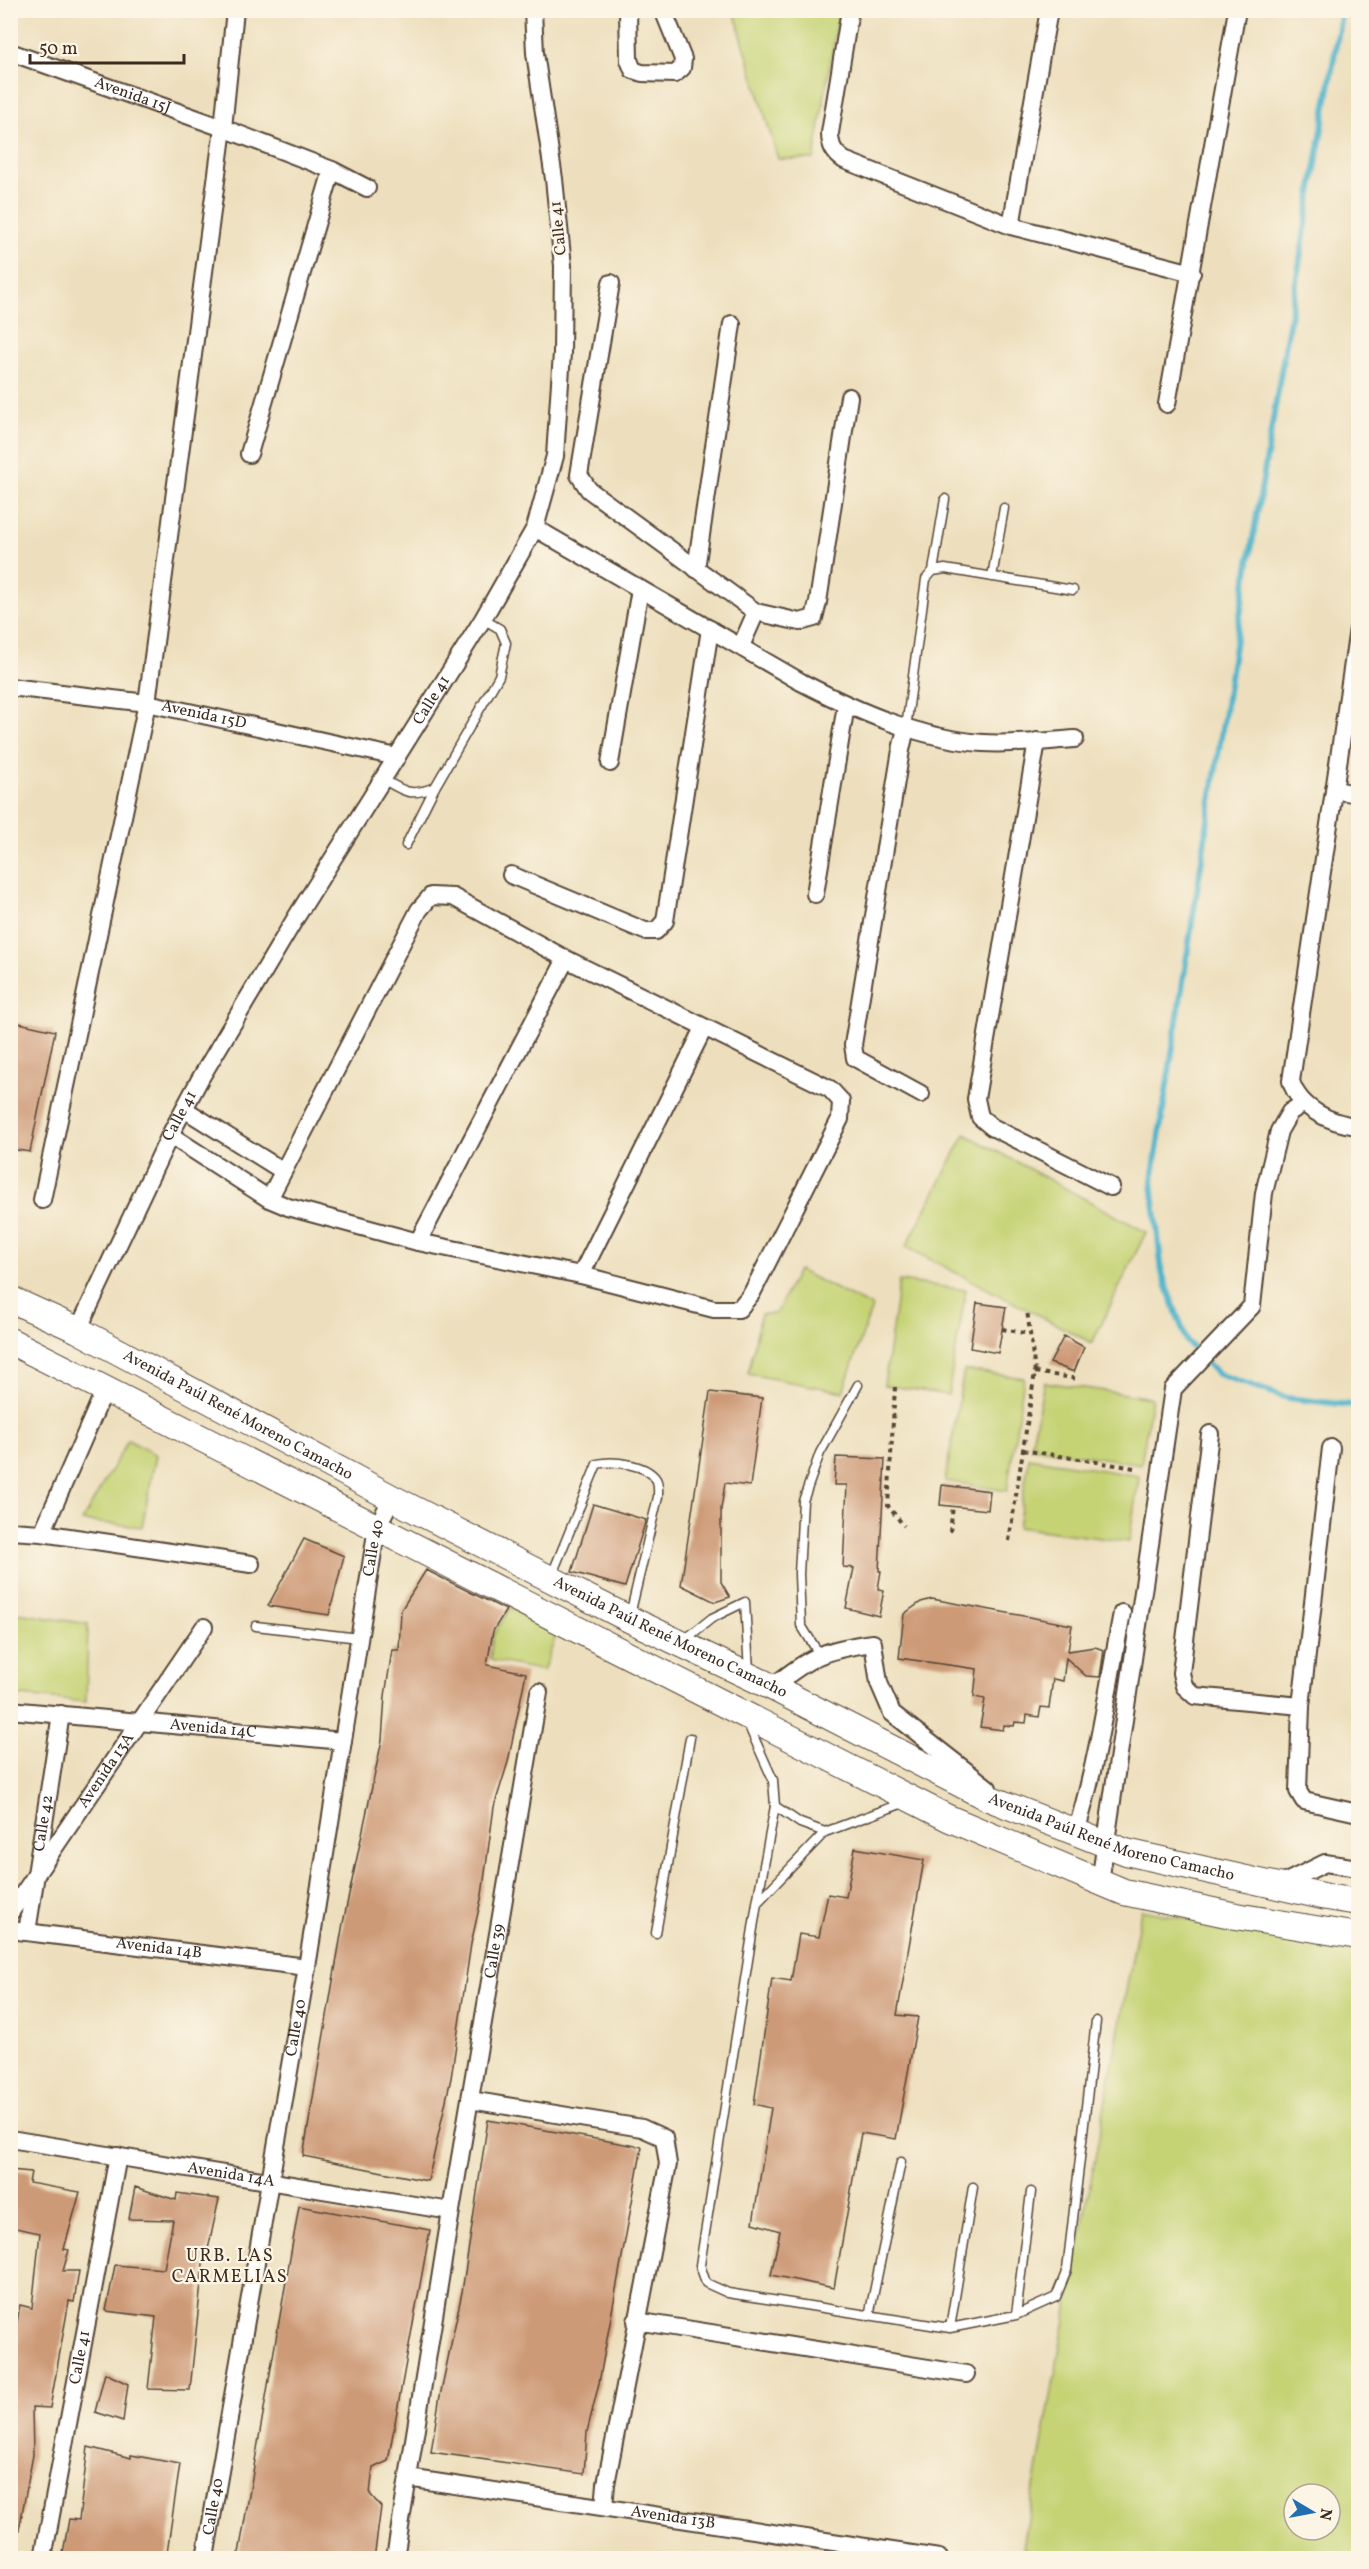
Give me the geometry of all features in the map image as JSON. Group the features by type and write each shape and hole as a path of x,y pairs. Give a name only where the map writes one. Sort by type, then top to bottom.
{"main road":[{"name":"Avenida Paúl René Moreno Camacho","path":"10,1299 78,1330 392,1498 629,1619 761,1682 986,1797 1126,1852 1359,1902"},
{"name":"Avenida Paúl René Moreno Camacho","path":"10,1341 948,1818 1124,1892 1236,1916 1359,1936"}],"street":[{"path":"42,1200 147,703 223,128 235,10"},
{"name":"Calle 41","path":"78,1330 184,1109 295,919 483,619 535,528 555,456 562,353 563,267 554,179 535,53 533,10"},
{"path":"628,10 629,60 633,70 642,73 675,74 682,68 683,59 663,10"},
{"path":"850,10 830,133 834,152 844,160 1011,226 1192,273"},
{"path":"1011,226 1049,10"},
{"path":"1167,404 1237,10"},
{"name":"Avenida 15J","path":"10,52 223,128 332,170 368,188"},
{"path":"249,454 332,170"},
{"path":"611,284 579,475 589,490 756,612 800,622 813,618 818,602 849,397"},
{"path":"696,569 732,324"},
{"path":"535,528 801,682 846,705 906,728 941,737 982,743 1075,739"},
{"path":"610,763 640,589"},
{"path":"741,646 756,612"},
{"path":"511,875 645,932 656,931 665,921 710,629"},
{"path":"1359,629 1291,1082 1304,1103 1332,1120 1359,1126"},
{"name":"Avenida 15D","path":"10,687 147,703 397,757"},
{"path":"815,894 846,705"},
{"path":"906,728 853,1045 855,1058 921,1094"},
{"path":"1037,741 976,1099 980,1117 992,1127 1111,1187"},
{"path":"1334,790 1359,794"},
{"path":"170,1135 269,1199 288,1207 418,1242 581,1275 714,1310 739,1309 752,1293 840,1119 841,1101 830,1089 566,959 453,897 431,897 419,910 269,1199"},
{"path":"418,1242 566,959"},
{"path":"581,1275 704,1028"},
{"path":"1100,1882 1173,1389 1252,1306 1264,1193 1279,1131 1290,1112 1304,1103"},
{"path":"184,1109 283,1171"},
{"path":"42,1533 106,1388"},
{"path":"1210,1434 1181,1673 1184,1686 1195,1696 1301,1706"},
{"path":"1331,1448 1301,1706 1298,1791 1304,1801 1359,1813"},
{"name":"Calle 40","path":"205,2559 307,1967 377,1527 392,1498"},
{"path":"10,1531 42,1533 251,1564"},
{"path":"1076,1832 1084,1807 1100,1733 1122,1613"},
{"name":"Avenida 13A","path":"10,1913 204,1627"},
{"path":"761,1682 819,1654 838,1648 873,1643 879,1683 892,1713 1017,1809"},
{"name":"Calle 39","path":"395,2559 539,1692"},
{"name":"Avenida 14C","path":"10,1710 343,1741"},
{"name":"Calle 42","path":"19,1931 61,1714"},
{"path":"1278,1886 1325,1863 1359,1868"},
{"name":"Avenida 14B","path":"19,1931 307,1967"},
{"path":"470,2100 642,2128 664,2138 668,2164 636,2321 606,2484 604,2507"},
{"name":"Avenida 14A","path":"10,2139 451,2211"},
{"name":"Calle 41","path":"43,2559 118,2156"},
{"path":"636,2321 966,2374"},
{"name":"Avenida 13B","path":"408,2478 939,2559"}],"lane":[{"path":"906,728 926,579 933,571 945,499"},
{"path":"992,577 1004,508"},
{"path":"933,571 945,569 1073,590"},
{"path":"406,845 435,787 499,676 506,643 500,629 483,619"},
{"path":"383,779 404,791 419,793 435,787"},
{"path":"819,1654 801,1625 799,1574 803,1501 820,1453 858,1385"},
{"path":"551,1578 597,1464 609,1461 649,1471 658,1481 658,1497 629,1619"},
{"path":"680,1643 712,1618 745,1602 761,1682"},
{"path":"256,1626 359,1638"},
{"path":"743,1713 773,1780 775,1806 757,1903 700,2265 706,2283 728,2294 950,2328 1016,2315 1056,2297 1067,2270 1096,2020"},
{"path":"656,1932 690,1738"},
{"path":"757,1903 825,1832 913,1800"},
{"path":"775,1806 800,1823 825,1832"},
{"path":"869,2316 901,2162"},
{"path":"950,2328 973,2187"},
{"path":"1016,2315 1031,2192"}],"path":[{"path":"1009,1540 1035,1372 1027,1310"},
{"path":"1002,1329 1030,1334"},
{"path":"1035,1372 1078,1379"},
{"path":"895,1387 888,1506 904,1526"},
{"path":"1023,1450 1134,1468"},
{"path":"950,1532 953,1506"}],"green space":[{"path":"734,11 839,11 814,159 778,159"},
{"path":"965,1134 1146,1232 1092,1343 906,1247"},
{"path":"798,1270 872,1307 843,1392 748,1374 761,1314 774,1314 778,1310"},
{"path":"899,1281 966,1290 948,1395 884,1385"},
{"path":"964,1370 1024,1378 1007,1491 945,1481"},
{"path":"1044,1382 1152,1398 1141,1464 1031,1447"},
{"path":"128,1440 156,1455 142,1527 82,1521"},
{"path":"1029,1458 1139,1476 1129,1542 1018,1527"},
{"path":"510,1608 558,1631 543,1671 490,1660 493,1636"},
{"path":"11,1612 88,1624 86,1702 11,1695"},
{"path":"1141,1910 1358,1951 1358,2558 1041,2558 1023,2547"}],"building":[{"path":"10,1021 55,1031 30,1152 10,1149"},
{"path":"977,1303 1006,1307 998,1353 970,1348"},
{"path":"1064,1336 1084,1347 1074,1372 1050,1363"},
{"path":"710,1392 762,1398 750,1486 725,1483 721,1509 721,1582 730,1597 715,1602 681,1585"},
{"path":"836,1457 885,1459 879,1571 881,1571 878,1589 884,1590 879,1616 846,1608 854,1568 843,1567 847,1485 834,1485"},
{"path":"942,1485 990,1491 988,1510 940,1505"},
{"path":"593,1504 646,1520 625,1587 572,1572"},
{"path":"304,1539 344,1556 329,1615 268,1606"},
{"path":"426,1570 506,1610 493,1631 487,1665 526,1673 508,1762 494,1807 482,1895 471,1944 451,2078 428,2181 303,2156 343,1923 382,1740 385,1696 392,1650 399,1650 401,1610"},
{"path":"932,1599 1072,1625 1068,1651 1095,1647 1104,1650 1100,1677 1086,1676 1066,1658 1063,1681 1053,1679 1049,1708 1041,1707 1039,1717 1027,1715 1026,1723 1015,1722 1014,1726 1004,1725 1003,1730 980,1727 985,1699 974,1697 977,1669 899,1658 904,1614 921,1602"},
{"path":"855,1848 924,1860 897,2015 918,2017 896,2139 861,2133 834,2288 771,2275 780,2231 753,2223 771,2108 754,2104 772,1978 791,1981 799,1934 819,1937 828,1894 846,1897"},
{"path":"488,2120 642,2147 599,2383 587,2432 584,2474 431,2452 439,2401 462,2292"},
{"path":"10,2170 31,2172 29,2183 80,2192 64,2249 69,2250 63,2271 79,2271 74,2302 69,2301 50,2408 32,2407 33,2455 19,2530 10,2529 10,2361 20,2305 32,2308 40,2233 10,2227"},
{"path":"135,2187 176,2200 177,2193 219,2199 207,2254 204,2254 190,2390 148,2389 156,2317 106,2311 115,2265 164,2269 173,2220 129,2219"},
{"path":"299,2206 430,2230 388,2461 373,2468 370,2494 381,2507 374,2559 238,2559"},
{"path":"105,2373 128,2384 123,2421 95,2412"},
{"path":"88,2447 131,2458 131,2455 180,2464 166,2559 62,2559 69,2519 79,2520"}],"waterway":[{"path":"1342,10 1236,639 1152,1182 1162,1273 1187,1342 1218,1374 1288,1398 1358,1406"}],"district":[{"name":"URB. LAS CARMELIAS","path":"230,2266"}]}
